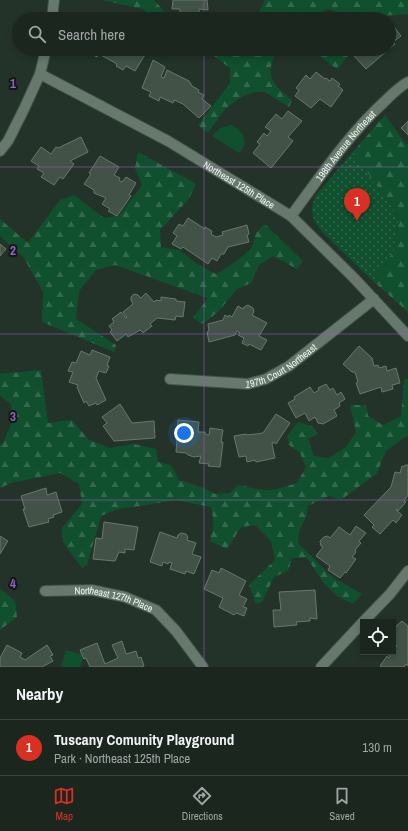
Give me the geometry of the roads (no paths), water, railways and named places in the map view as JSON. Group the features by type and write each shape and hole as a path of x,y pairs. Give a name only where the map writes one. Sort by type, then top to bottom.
{"street":[{"path":"53,12 54,0"},
{"path":"0,151 8,141 18,122 40,74 44,56"},
{"name":"Northeast 125th Place","path":"40,74 168,141 291,216 374,299 408,336"},
{"name":"198th Avenue Northeast","path":"291,216 368,116 401,86 408,82"},
{"name":"197th Court Northeast","path":"170,378 248,384 266,379 289,366 374,299"},
{"path":"366,619 390,594 408,571"},
{"name":"Northeast 127th Place","path":"45,591 92,590 125,597 156,610 176,632 203,667"},
{"path":"321,667 360,625"}],"place":[{"name":"Tuscany Comunity Playground","path":"357,221"}]}
